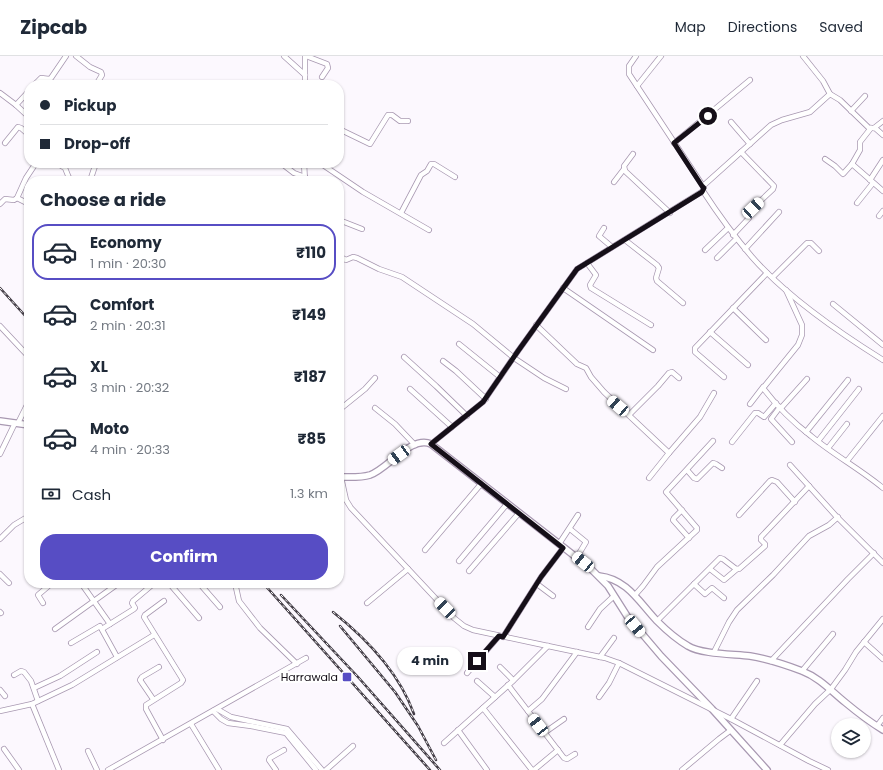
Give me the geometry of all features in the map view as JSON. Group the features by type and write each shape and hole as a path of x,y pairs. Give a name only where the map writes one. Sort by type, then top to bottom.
{"street":[{"path":"38,80 40,78 51,78 66,56"},
{"path":"76,56 90,67 101,72 102,75 99,80"},
{"path":"284,56 305,75"},
{"path":"305,80 306,56 327,64 328,68 322,77"},
{"path":"636,56 629,66 628,71 735,237 767,273 786,290 827,322 883,360"},
{"path":"637,86 661,56"},
{"path":"804,56 823,81 830,94 840,100 851,111 883,135"},
{"path":"674,143 750,80"},
{"path":"0,94 24,112"},
{"path":"431,444 467,416 486,398 536,325 577,269 670,213 703,188 774,123 810,112 830,94"},
{"path":"16,105 24,96"},
{"path":"851,111 865,96"},
{"path":"344,131 370,144 388,115 392,115 400,121 408,121"},
{"path":"825,159 843,174 852,164 860,150 860,142 872,128 883,121"},
{"path":"731,122 750,144"},
{"path":"5,143 18,127 24,131"},
{"path":"741,152 774,186 773,189 753,208"},
{"path":"614,182 633,154"},
{"path":"857,203 872,181 883,160"},
{"path":"401,213 421,175 427,171 432,164 455,177"},
{"path":"852,164 883,191"},
{"path":"288,168 300,176"},
{"path":"327,168 339,176"},
{"path":"624,169 670,213"},
{"path":"344,179 363,192 429,230"},
{"path":"0,204 5,199 14,200 24,187"},
{"path":"16,198 24,202"},
{"path":"879,216 883,211"},
{"path":"745,249 779,212"},
{"path":"716,258 735,237 749,218"},
{"path":"344,222 362,229"},
{"path":"604,228 599,236 612,247"},
{"path":"705,250 728,228"},
{"path":"625,240 658,266 659,270 656,278 657,281 683,303"},
{"path":"773,277 807,243 810,243 819,251"},
{"path":"344,259 346,260 353,257 357,258 379,269 402,277 468,320 514,358 544,378 566,389"},
{"path":"587,263 596,275 590,285 591,288 651,325"},
{"path":"724,377 695,352 696,347 767,273"},
{"path":"563,288 653,350"},
{"path":"750,404 798,345 802,335 802,325 786,290"},
{"path":"833,304 883,345"},
{"path":"733,308 766,340"},
{"path":"536,325 577,364 586,368 591,377 604,392 669,453"},
{"path":"0,326 24,352"},
{"path":"710,332 748,365"},
{"path":"459,344 500,377"},
{"path":"404,357 467,416"},
{"path":"443,361 486,398"},
{"path":"629,415 669,373 672,372 679,378"},
{"path":"344,406 365,389 375,378"},
{"path":"792,442 771,419 771,417 807,379"},
{"path":"806,432 848,380"},
{"path":"763,388 806,432 883,488"},
{"path":"818,441 859,388"},
{"path":"410,389 452,427"},
{"path":"649,478 700,417 714,393"},
{"path":"732,442 755,413 758,413 764,417 776,402"},
{"path":"375,408 395,424 415,445"},
{"path":"0,454 24,409"},
{"path":"847,461 883,416"},
{"path":"0,421 24,424"},
{"path":"828,448 847,424"},
{"path":"634,595 643,586 657,567 698,529 666,492 713,441"},
{"path":"344,477 361,477 377,472 415,445 422,442 431,444 577,557 599,576 627,616 657,651 767,770"},
{"path":"686,470 697,479 713,463 722,468"},
{"path":"790,465 883,563"},
{"path":"739,515 772,480 777,482 795,502"},
{"path":"425,550 481,484"},
{"path":"710,569 724,580 765,546 761,538 809,486"},
{"path":"344,490 348,504 454,618 464,626 473,630 600,657 619,663 731,718 828,770"},
{"path":"459,561 507,504"},
{"path":"682,510 673,520 688,538"},
{"path":"469,571 519,513"},
{"path":"467,673 501,636 561,546 578,515"},
{"path":"714,652 728,622 737,610 809,536 838,517"},
{"path":"0,539 14,525 24,519"},
{"path":"570,529 586,542 577,557"},
{"path":"771,661 874,553"},
{"path":"657,621 722,558 737,569"},
{"path":"367,603 408,569"},
{"path":"0,574 9,583"},
{"path":"599,576 608,577 619,582 634,595 657,621 677,639 690,647 696,650 748,656 771,661 802,671 816,678 846,703 883,730"},
{"path":"536,584 553,596"},
{"path":"694,584 705,594 712,588 724,598"},
{"path":"43,603 38,595 46,588"},
{"path":"85,588 110,624"},
{"path":"55,629 112,588"},
{"path":"102,629 134,609 135,608 132,603 133,601 148,588"},
{"path":"173,588 199,618"},
{"path":"204,588 220,607"},
{"path":"236,588 239,601 260,628 297,664"},
{"path":"588,627 600,609 614,596"},
{"path":"163,740 145,707 147,703 181,683 183,680 144,619 144,616 164,601"},
{"path":"780,745 815,704 831,689 864,642 883,620"},
{"path":"72,643 98,626 102,629 117,657"},
{"path":"802,671 834,634"},
{"path":"0,711 32,704 75,682 154,635"},
{"path":"600,657 614,638"},
{"path":"864,642 883,660"},
{"path":"444,743 508,685 548,646"},
{"path":"34,688 60,676 96,652"},
{"path":"528,711 542,699 577,652"},
{"path":"108,770 306,658"},
{"path":"599,697 609,683 619,663"},
{"path":"153,699 140,680 142,677 159,667"},
{"path":"500,667 513,680"},
{"path":"14,675 21,671 24,672 34,688 38,701"},
{"path":"477,680 495,697"},
{"path":"731,718 757,681"},
{"path":"508,685 564,759 567,759 575,754"},
{"path":"0,690 5,696"},
{"path":"32,704 59,770"},
{"path":"483,708 533,770 558,750"},
{"path":"215,710 221,719 228,723 286,731 322,770"},
{"path":"877,726 883,718"},
{"path":"544,733 564,719"},
{"path":"191,724 219,770"},
{"path":"458,730 487,770"},
{"path":"682,770 731,730"},
{"path":"286,731 316,770"},
{"path":"326,770 353,746"},
{"path":"4,749 19,770"},
{"path":"276,770 269,760 284,750"},
{"path":"88,751 97,770"}],"railway":[{"path":"0,288 24,314"},
{"path":"267,588 430,770"},
{"path":"281,595 358,677 440,770"},
{"path":"333,612 358,633 381,657 400,684 414,714"},
{"path":"340,626 395,692 418,726 436,760"}],"place":[{"name":"Harrawala","path":"347,677"}],"route":[{"path":"477,661 499,636 503,637 541,577 563,548 431,444 467,416 489,395 504,370 577,269 670,213 703,191 704,188 674,143 708,116"}]}
